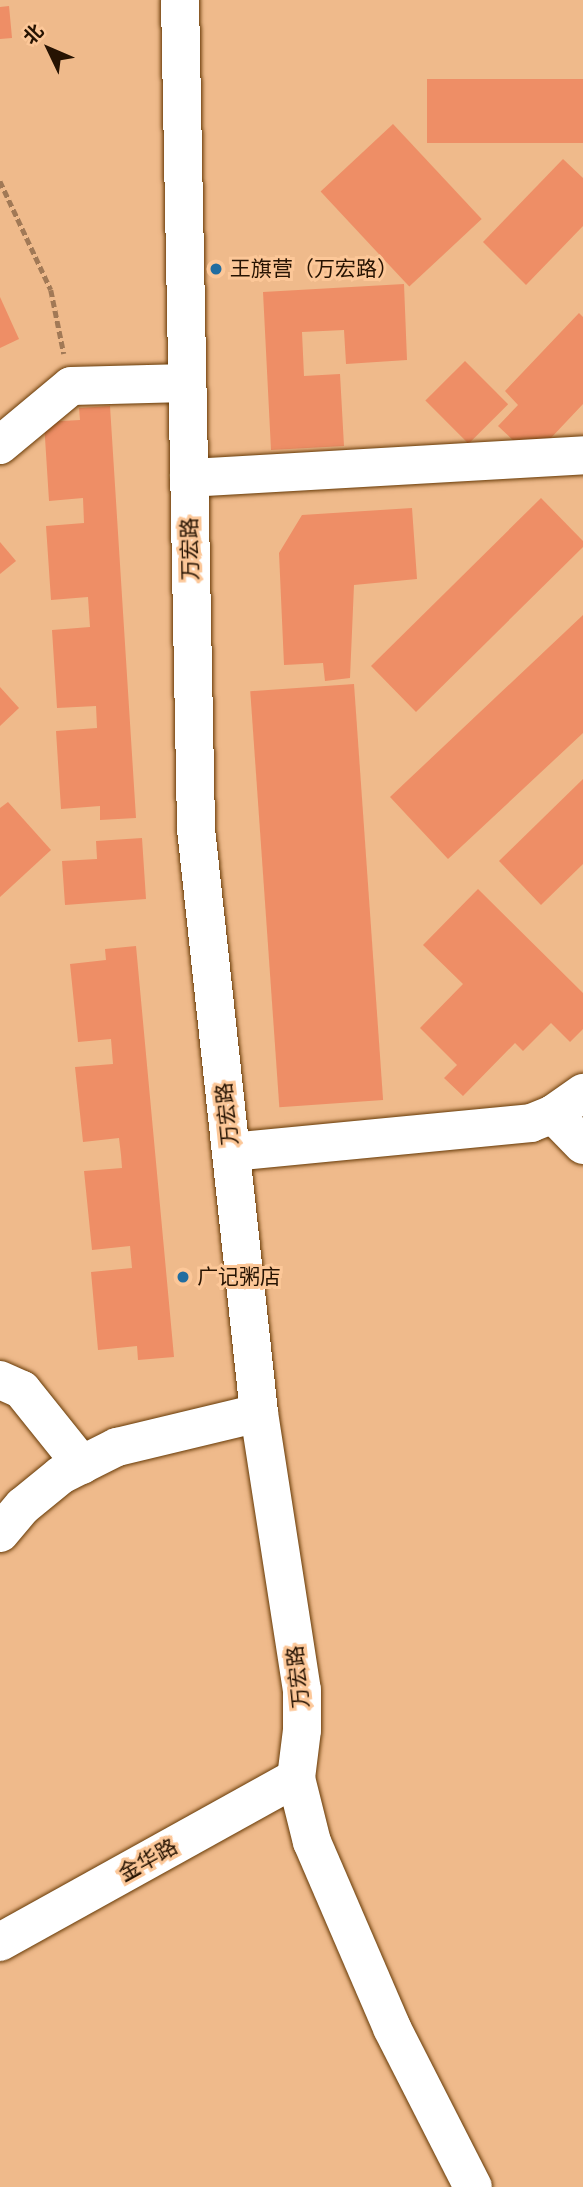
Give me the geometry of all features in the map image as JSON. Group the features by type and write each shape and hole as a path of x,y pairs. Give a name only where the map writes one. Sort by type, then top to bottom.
{"street":[{"name":"万宏路","path":"180,0 197,829 260,1413 302,1689 302,1730 296,1778 312,1842 392,2028 474,2187"},
{"path":"0,446 71,386 187,383"},
{"path":"189,478 583,455"},
{"path":"231,1153 531,1123 568,1104 583,1145"},
{"path":"0,1380 22,1390 82,1465"},
{"path":"1,1530 23,1506 61,1475 117,1447 260,1413"},
{"name":"金华路","path":"0,1942 296,1778"}],"path":[{"path":"0,181 51,290 71,386"}],"building":[{"path":"9,6 12,38 0,39 0,7"},
{"path":"427,79 583,79 583,143 427,143"},
{"path":"393,124 482,219 409,287 321,192"},
{"path":"563,159 583,178 583,226 526,285 483,242"},
{"path":"404,284 407,360 346,364 344,330 302,332 304,376 340,374 344,446 271,450 263,292"},
{"path":"0,297 19,339 0,348"},
{"path":"579,313 583,317 583,404 532,458 498,426 518,405 505,391"},
{"path":"465,361 508,404 469,444 425,401"},
{"path":"110,406 136,818 100,820 100,806 61,809 56,731 97,728 96,706 57,708 52,630 90,627 88,597 51,600 46,526 84,523 83,498 49,501 44,422 80,420 79,408"},
{"path":"541,498 583,541 583,547 416,712 371,666"},
{"path":"412,508 417,579 354,585 350,678 325,681 323,663 284,665 279,553 302,515"},
{"path":"0,542 16,561 0,574"},
{"path":"583,615 583,733 448,859 390,797"},
{"path":"354,684 383,1100 279,1107 250,691"},
{"path":"0,687 19,708 0,726"},
{"path":"583,779 583,864 541,905 499,861"},
{"path":"8,802 51,850 0,897 0,808"},
{"path":"142,838 146,899 65,905 62,861 97,859 96,841"},
{"path":"478,889 583,993 583,1029 570,1042 551,1023 523,1051 515,1043 463,1096 444,1078 457,1065 420,1028 463,984 423,945"},
{"path":"136,946 174,1357 138,1360 137,1346 98,1350 91,1272 132,1268 130,1246 92,1250 84,1171 122,1168 121,1155 119,1138 83,1142 75,1067 113,1064 111,1039 78,1042 70,964 106,960 105,949"}],"place":[{"name":"王旗营（万宏路）","path":"216,269"},
{"name":"广记粥店","path":"183,1277"}]}
